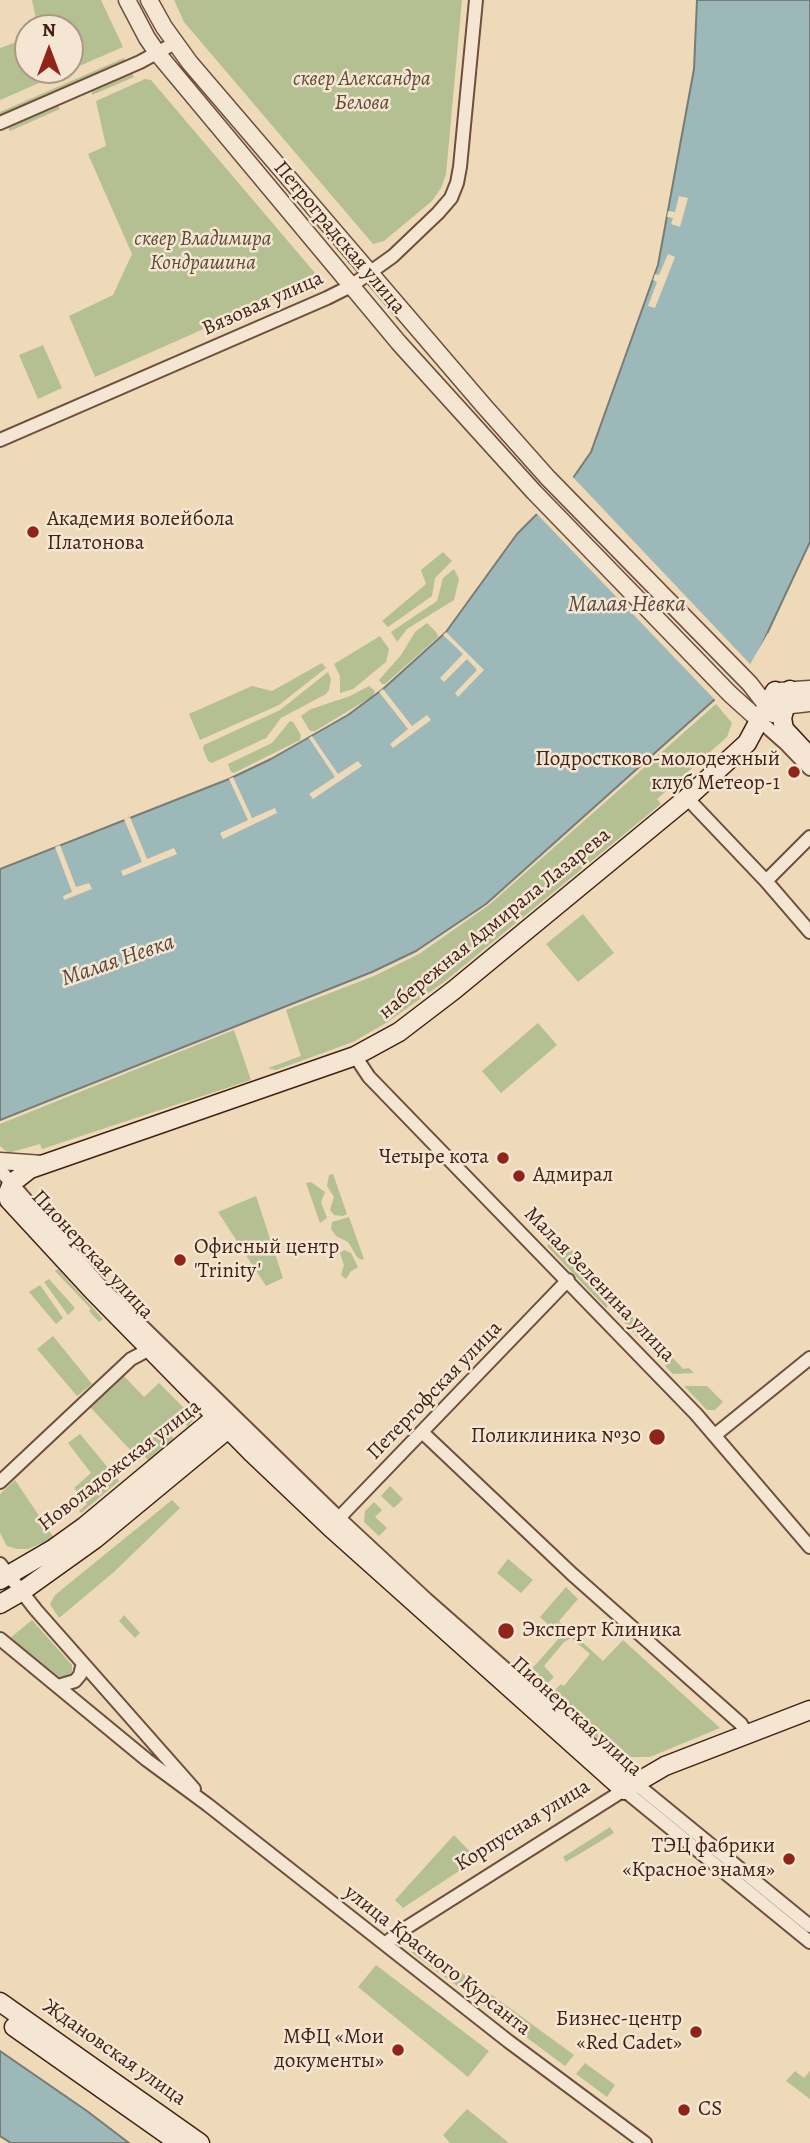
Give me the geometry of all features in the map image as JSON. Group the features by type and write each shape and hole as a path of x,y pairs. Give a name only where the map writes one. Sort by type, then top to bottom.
{"main road":[{"name":"набережная Адмирала Лазарева","path":"5,1186 21,1174 43,1164 355,1056 400,1032 687,798 747,743 776,711"},
{"path":"776,711 810,757"},
{"name":"Пионерская улица","path":"5,1186 93,1291 150,1349 334,1523 629,1786"},
{"name":"Новоладожская улица","path":"3,1573 52,1549 226,1419"},
{"name":"Новоладожская улица","path":"0,1604 22,1592 95,1539 226,1419"},
{"name":"Корпусная улица","path":"629,1786 665,1766 810,1710"},
{"name":"Ждановская улица","path":"0,2002 200,2143"},
{"name":"Ждановская улица","path":"0,2017 179,2143"}],"street":[{"name":"Петроградская улица","path":"127,0 158,54 351,286 467,420 732,696 776,711"},
{"name":"Петроградская улица","path":"149,0 174,43 548,478 747,682 762,690 776,711"},
{"name":"Вязовая улица","path":"0,440 351,286 393,256 438,214 451,198 457,183 476,0"},
{"path":"0,123 158,54 174,43"},
{"path":"776,711 810,689"},
{"path":"776,711 810,703"},
{"path":"776,711 810,769"},
{"path":"687,798 810,932"},
{"path":"766,881 810,837"},
{"name":"Малая Зеленина улица","path":"355,1056 369,1077 715,1435 810,1547"},
{"path":"0,1161 43,1164"},
{"name":"Пионерская улица","path":"5,1186 226,1419"},
{"name":"Петергофская улица","path":"334,1523 568,1280"},
{"path":"0,1482 131,1359 150,1349"},
{"path":"715,1435 810,1358"},
{"path":"422,1432 572,1574 741,1724 747,1734"},
{"name":"улица Красного Курсанта","path":"3,1573 208,1805"},
{"name":"улица Красного Курсанта","path":"0,1639 147,1760 645,2143"},
{"path":"58,1686 75,1681 80,1675 83,1663"},
{"name":"Пионерская улица","path":"629,1786 810,1926"},
{"name":"Пионерская улица","path":"629,1786 810,1942"},
{"name":"Корпусная улица","path":"384,1944 629,1786"}],"green space":[{"path":"32,0 101,0 123,47 84,64 84,14 35,14"},
{"name":"сквер Александра Белова","path":"174,0 462,0 446,174 432,201 384,241 373,244 184,22"},
{"path":"14,43 14,84 37,84 0,100 0,48"},
{"path":"124,58 126,63 84,81 84,75"},
{"path":"131,71 134,77 92,95 91,88"},
{"name":"сквер Владимира Кондрашина","path":"145,79 151,80 315,273 317,279 95,377 69,316 113,295 132,254 88,154 106,146 96,101"},
{"path":"64,84 77,84 0,117 0,112"},
{"path":"57,103 60,109 10,131 7,125"},
{"path":"43,345 62,388 38,399 19,355"},
{"path":"443,552 452,561 435,578 432,596 388,627 382,621 426,584 421,570"},
{"path":"454,569 459,579 454,600 407,629 397,642 391,632 437,601 443,578"},
{"path":"427,623 438,637 382,684 379,680 401,655 415,632"},
{"path":"380,636 389,649 386,662 353,689 340,693 340,676 334,664"},
{"path":"322,663 326,668 279,705 200,740 189,714 252,686 272,691"},
{"path":"328,672 331,679 326,694 281,718 266,738 212,763 208,761 204,745 280,710"},
{"path":"369,686 375,691 373,696 315,731 310,731 301,716 311,709 350,696"},
{"path":"716,704 732,723 727,737 657,799 661,804 444,982 386,1023 353,1042 276,1070 268,1068 301,1056 286,1010 374,976 419,954 489,905"},
{"path":"290,721 301,735 300,740 234,773 231,772 228,764 272,743"},
{"path":"583,914 614,953 578,982 546,944"},
{"path":"538,1023 557,1045 501,1093 482,1071"},
{"path":"234,1030 251,1080 42,1149 40,1144 8,1153 0,1146 0,1124"},
{"path":"333,1174 347,1214 343,1216 334,1215 330,1210 334,1197 327,1186 329,1175"},
{"path":"311,1182 325,1192 321,1202 327,1218 320,1223 306,1183"},
{"path":"256,1196 283,1278 266,1286 218,1212"},
{"path":"349,1217 364,1259 362,1260 357,1257 348,1242 336,1236 331,1229 332,1222"},
{"path":"558,1235 610,1290 612,1301 606,1308 547,1246"},
{"path":"344,1250 351,1253 358,1267 351,1271 346,1279 341,1275 344,1265 340,1253"},
{"path":"58,1269 103,1319 99,1322 89,1311 91,1309 55,1271"},
{"path":"49,1279 75,1308 68,1315 44,1282"},
{"path":"40,1285 63,1318 56,1324 29,1292"},
{"path":"622,1306 645,1330 638,1337 620,1318"},
{"path":"53,1336 92,1384 77,1396 37,1349"},
{"path":"673,1358 683,1369 689,1368 694,1373 673,1374 665,1366"},
{"path":"123,1375 144,1397 159,1383 194,1418 188,1427 178,1415 164,1427 174,1439 148,1460 141,1452 134,1454 90,1407"},
{"path":"684,1386 707,1386 723,1402 715,1410 707,1410"},
{"path":"80,1434 119,1481 81,1513 79,1511 87,1504 74,1488 91,1473 68,1443"},
{"path":"15,1480 54,1538 28,1549 7,1546 0,1533 0,1494"},
{"path":"390,1486 403,1499 394,1508 381,1496"},
{"path":"172,1500 180,1508 114,1572 59,1618 50,1604 55,1595"},
{"path":"374,1502 382,1510 375,1517 387,1528 379,1536 364,1522 365,1511"},
{"path":"508,1559 533,1580 521,1593 497,1573"},
{"path":"566,1587 578,1599 559,1621 603,1661 623,1640 720,1728 650,1757 625,1757 606,1745 566,1711 567,1703 553,1692 561,1684 564,1686 590,1654 571,1638 564,1642 544,1666 554,1677 545,1686 529,1672 561,1636 540,1617"},
{"path":"124,1615 140,1633 135,1638 119,1621"},
{"path":"32,1620 72,1665 72,1672 65,1678 58,1678 10,1638"},
{"path":"610,1827 614,1833 566,1862 563,1857"},
{"path":"454,1835 477,1859 403,1908 395,1900"},
{"path":"421,1943 574,2055 565,2066 411,1952"},
{"path":"376,1965 489,2051 468,2077 358,1987"},
{"path":"585,2063 615,2085 607,2097 576,2074"},
{"path":"795,2071 804,2078 810,2071 810,2099 786,2081"},
{"path":"467,2109 509,2143 450,2143 443,2135"}],"water":[{"name":"Малая Невка","path":"697,0 810,0 810,542 752,663 486,904 416,951 372,972 0,1120 0,869 229,779 271,759 348,715 383,689 446,632 517,534 573,478 591,452 658,265 694,69"},
{"path":"0,2051 129,2143 11,2143 0,2136"}],"pier":[{"path":"679,196 688,198 680,227 671,224 673,218 667,217 668,211 675,212"},
{"path":"668,254 675,257 655,308 648,306 657,282 653,280 655,274 659,275"},
{"path":"570,474 750,664 768,633 771,634 755,665 717,702 537,514 532,513"},
{"path":"446,632 484,670 458,697 455,693 477,670 467,659 444,682 440,678 463,654 443,635"},
{"path":"383,689 412,726 427,715 431,720 393,748 390,744 408,729 379,692"},
{"path":"312,736 338,774 358,761 362,766 313,799 309,794 335,777 309,738"},
{"path":"233,777 252,818 275,808 277,813 223,839 220,833 248,820 229,779"},
{"path":"130,817 147,859 174,848 177,854 123,876 121,871 142,862 124,819"},
{"path":"60,845 76,887 89,883 92,889 64,900 63,896 72,892 55,847"}],"place":[{"name":"Академия волейбола Платонова","path":"33,532"},
{"name":"Подростково-молодежный клуб Метеор-1","path":"794,772"},
{"name":"Четыре кота","path":"503,1158"},
{"name":"Адмирал","path":"519,1176"},
{"name":"Офисный центр 'Trinity'","path":"180,1260"},
{"name":"Поликлиника №30","path":"657,1437"},
{"name":"Эксперт Клиника","path":"506,1631"},
{"name":"ТЭЦ фабрики «Красное знамя»","path":"789,1859"},
{"name":"Бизнес-центр «Red Cadet»","path":"696,2032"},
{"name":"МФЦ «Мои документы»","path":"398,2050"},
{"name":"CS","path":"684,2110"}]}
